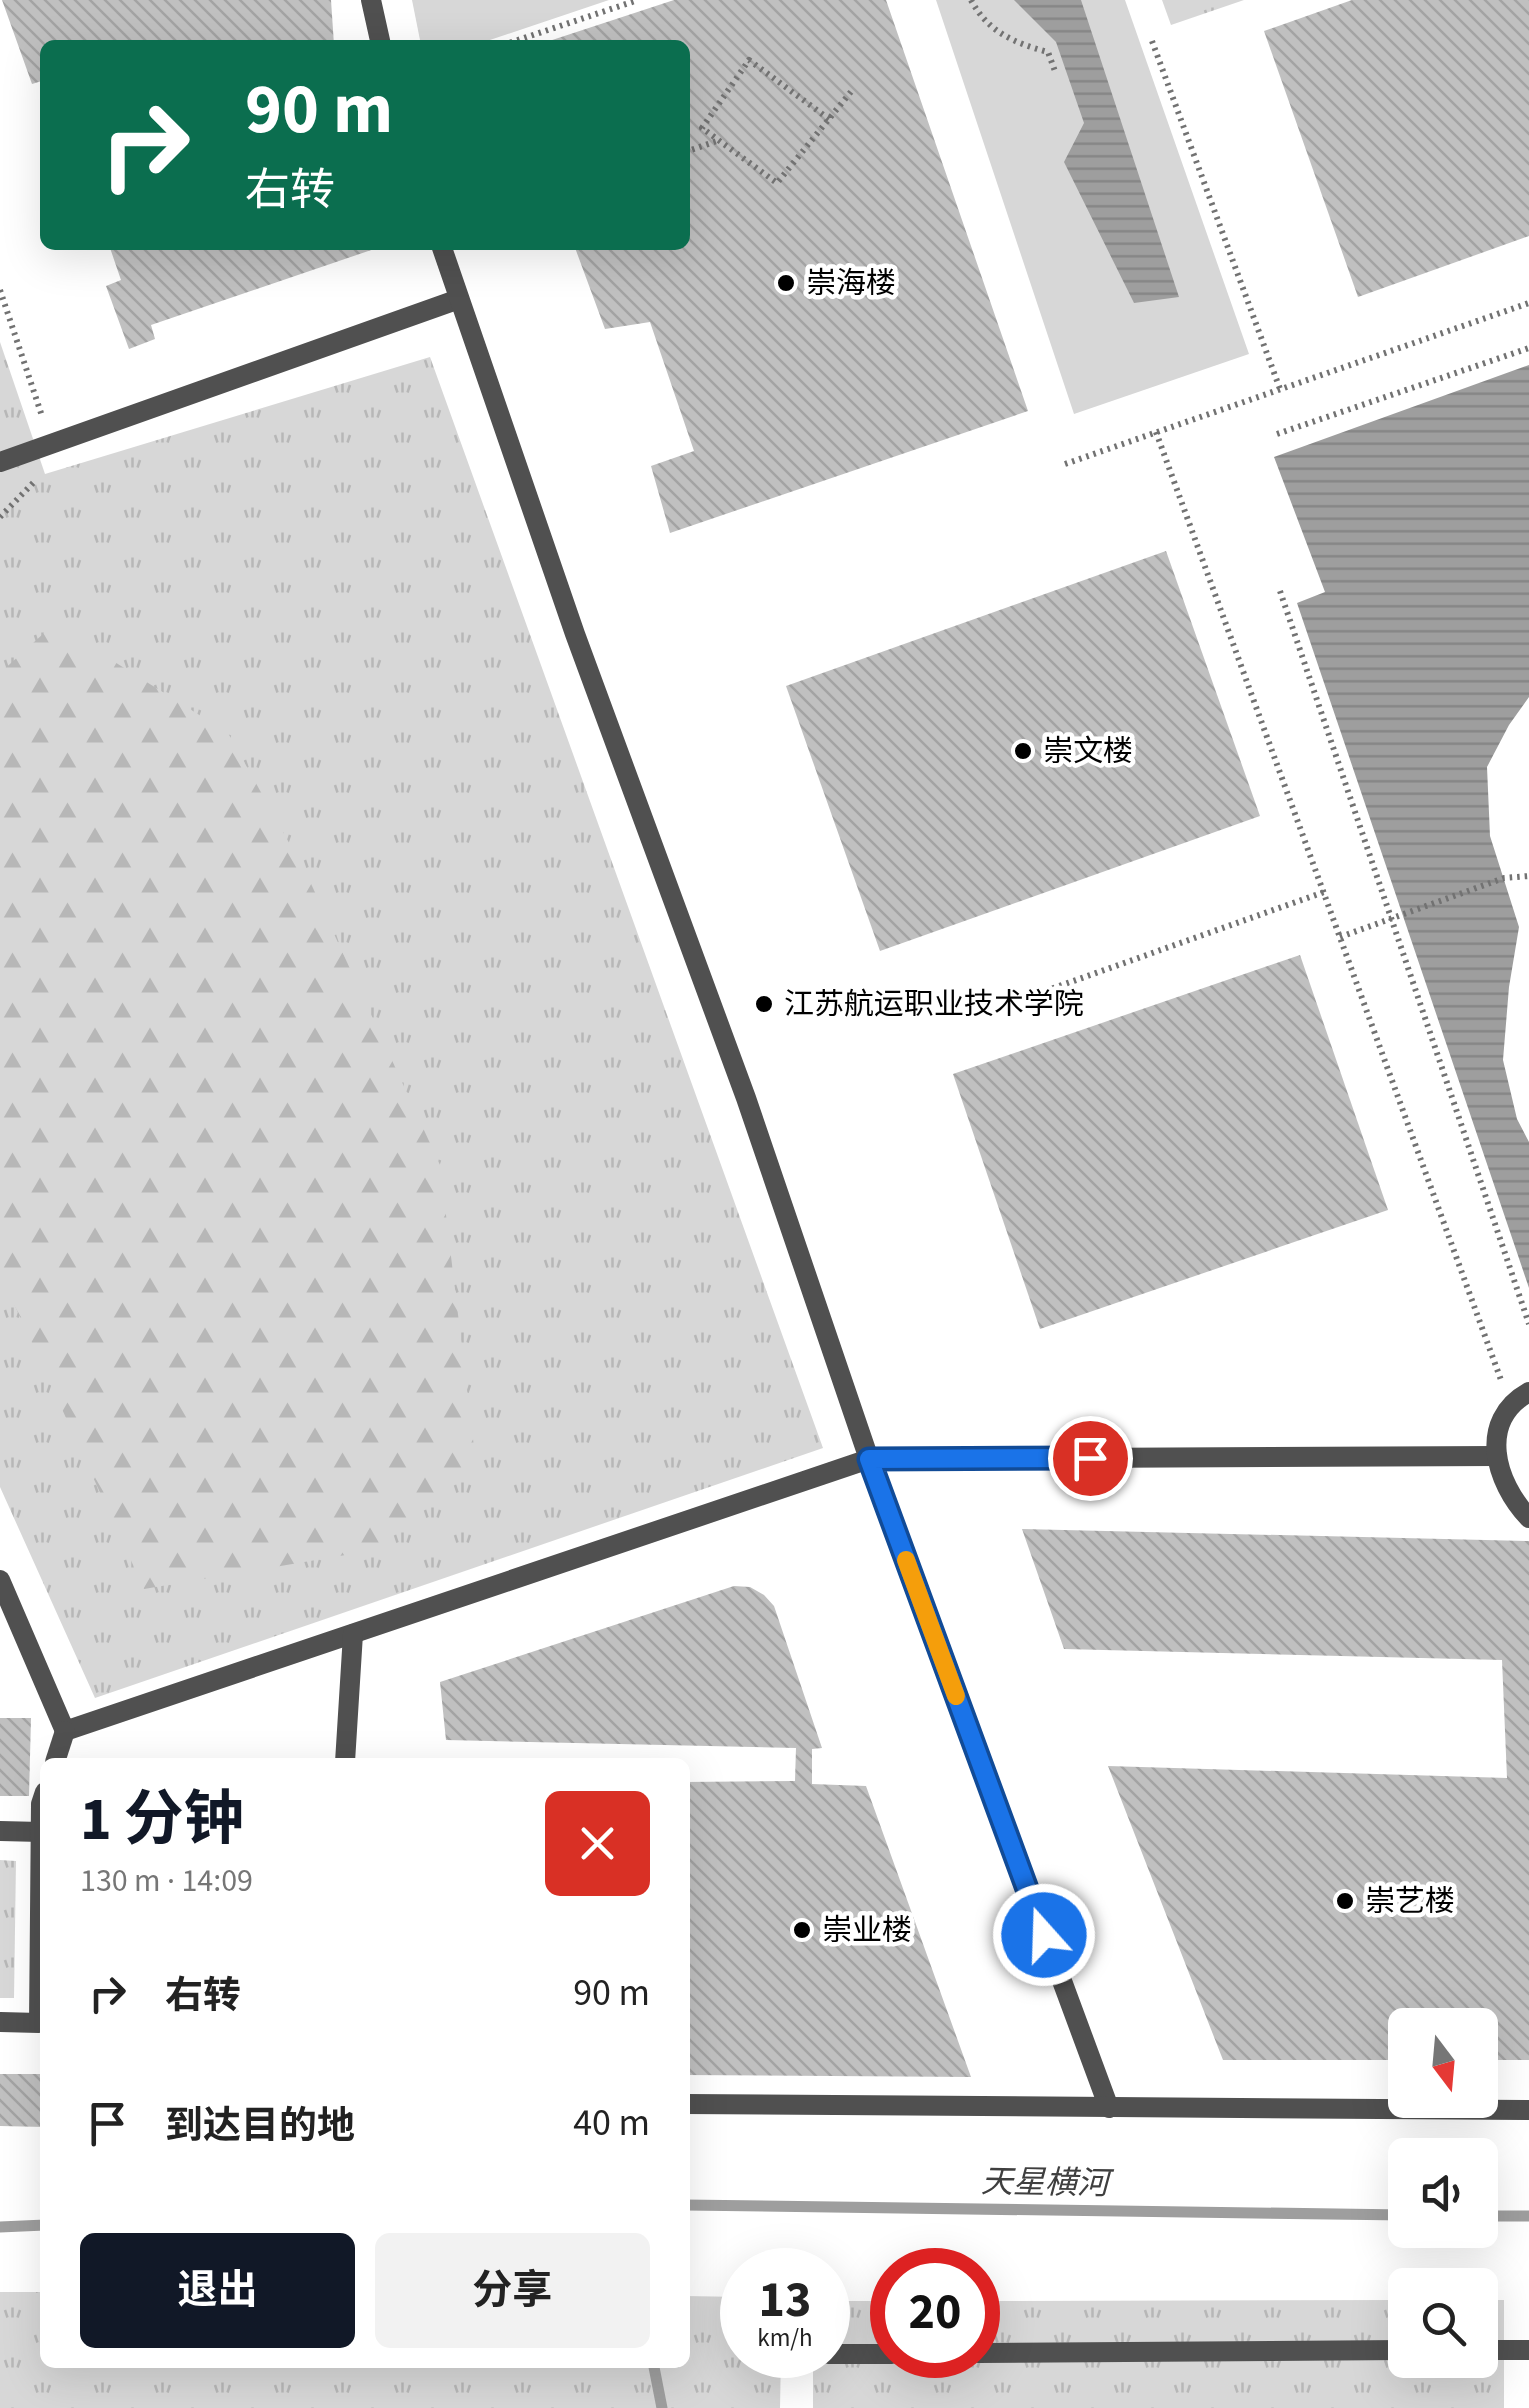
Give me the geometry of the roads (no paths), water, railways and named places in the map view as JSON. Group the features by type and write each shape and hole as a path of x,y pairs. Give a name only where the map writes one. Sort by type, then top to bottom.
{"street":[{"path":"371,0 380,40"},
{"path":"443,250 575,634 746,1098 869,1459 1109,2108"},
{"path":"0,462 459,298"},
{"path":"1529,1392 1510,1404 1498,1438 1497,1456 1500,1476 1509,1495 1529,1518"},
{"path":"65,1731 869,1459 1497,1456"},
{"path":"0,1580 65,1731 55,1758"},
{"path":"345,1758 353,1634"},
{"path":"0,1831 40,1832"},
{"path":"0,2022 39,2022 40,1927"},
{"path":"690,2104 1529,2110"},
{"path":"1000,2353 1388,2350"},
{"path":"1498,2350 1529,2350"}],"waterway":[{"name":"天星横河","path":"690,2205 1388,2215"},
{"name":"天星横河","path":"1498,2216 1529,2216"},
{"name":"天星横河","path":"0,2227 40,2225"},
{"path":"654,2368 662,2408"}],"place":[{"name":"崇海楼","path":"786,283"},
{"name":"崇文楼","path":"1023,751"},
{"name":"江苏航运职业技术学院","path":"764,1004"},
{"name":"崇艺楼","path":"1345,1901"},
{"name":"崇业楼","path":"802,1930"}]}
